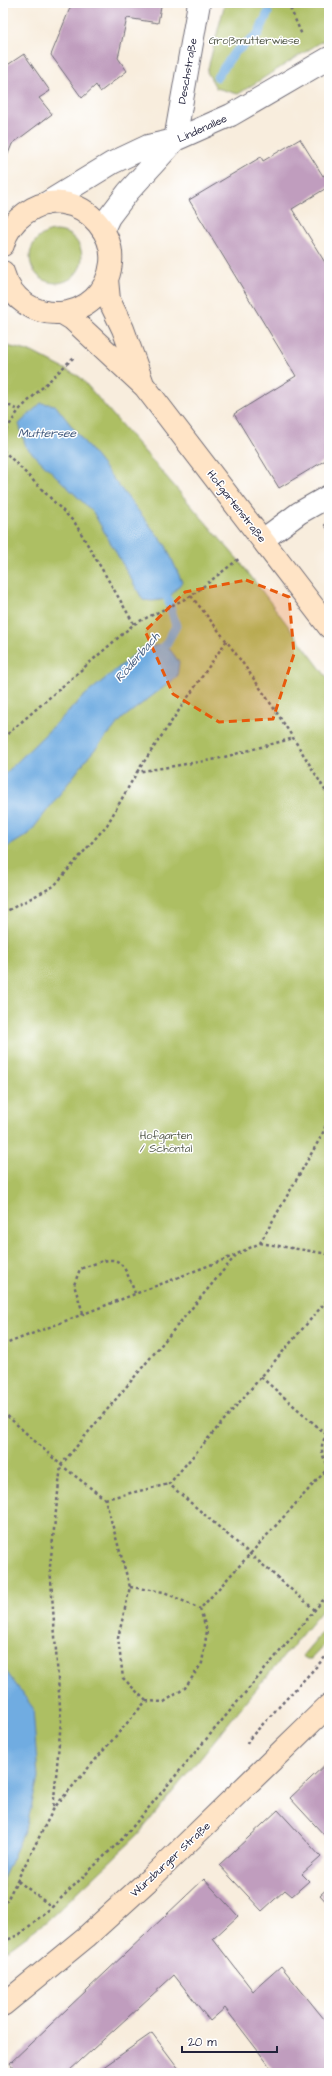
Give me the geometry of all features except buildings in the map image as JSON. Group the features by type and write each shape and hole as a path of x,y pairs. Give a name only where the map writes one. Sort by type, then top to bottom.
{"main road":[{"path":"3,272 6,282 14,295 28,306 44,312 62,313 76,310 88,303 100,292 107,279 111,262 110,246 103,230 92,217 78,208 62,203 45,204 31,210 18,219 4,237"},
{"name":"Hofgartenstraße","path":"107,279 109,300 123,329 145,387"},
{"path":"3,306 28,306"},
{"name":"Hofgartenstraße","path":"62,313 72,319 145,387 264,539 329,627"},
{"name":"Würzburger Straße","path":"3,2006 86,1937 152,1877 329,1705"}],"street":[{"name":"Deschstraße","path":"175,140 199,3"},
{"name":"Lindenallee","path":"103,230 109,217 128,192 175,140 231,115 329,58"},
{"path":"45,204 112,163 148,146 175,140"},
{"path":"264,539 299,513 329,496"}],"path":[{"path":"288,3 302,35"},
{"path":"3,435 19,410 74,356"},
{"path":"3,403 19,410"},
{"path":"3,450 75,523 134,624"},
{"path":"3,738 134,624 191,596 264,539"},
{"path":"191,596 226,640 294,738 329,797"},
{"path":"3,914 54,886 107,825 137,772 226,640"},
{"path":"137,772 217,759 294,738"},
{"path":"3,1345 135,1292 237,1254 260,1243 322,1135 329,1117"},
{"path":"260,1243 329,1254"},
{"path":"53,1810 61,1721 50,1566 61,1465 237,1254"},
{"path":"83,1313 74,1285 80,1269 109,1258 117,1260 128,1272 135,1292"},
{"path":"105,1499 169,1484 329,1298"},
{"path":"200,1609 329,1466 322,1452 322,1443 328,1435 261,1377"},
{"path":"3,1412 61,1465 105,1499 130,1587 118,1638 123,1678 146,1701 164,1702 185,1688 202,1663 207,1631 200,1609 164,1592 130,1587"},
{"path":"169,1484 315,1610"},
{"path":"3,1942 20,1934 52,1907 124,1837 329,1593"},
{"path":"3,1908 53,1810 146,1701"},
{"path":"18,1881 52,1907"},
{"path":"3,2040 6,2043"}],"highlighted area":[{"path":"246,580 289,597 294,654 273,719 219,722 173,694 145,631 185,592"}],"green space":[{"name":"Großmutterwiese","path":"225,3 329,3 329,37 238,94 216,88 207,72"},
{"path":"51,231 61,231 75,238 82,252 82,262 75,276 61,283 51,283 41,279 34,272 30,262 30,252 34,242 41,235"},
{"name":"Hofgarten / Schöntal","path":"3,345 32,352 80,377 240,562 329,680 329,1602 137,1836 48,1920 3,1953"},
{"path":"329,1624 329,1640 311,1659 307,1659 302,1656"}],"water":[{"name":"Muttersee","path":"41,403 55,405 166,546 182,582 168,599 152,601 143,600 93,512 26,447 19,424"},
{"path":"166,644 179,662 177,677 123,718 89,756 29,834 3,850 3,776 83,697 142,648"},
{"path":"3,1667 33,1708 38,1778 27,1825 3,1879"}],"waterway":[{"path":"217,77 234,53 258,34 268,13"},
{"name":"Röderbach","path":"158,652 166,644 176,626 168,599 161,589"}]}
